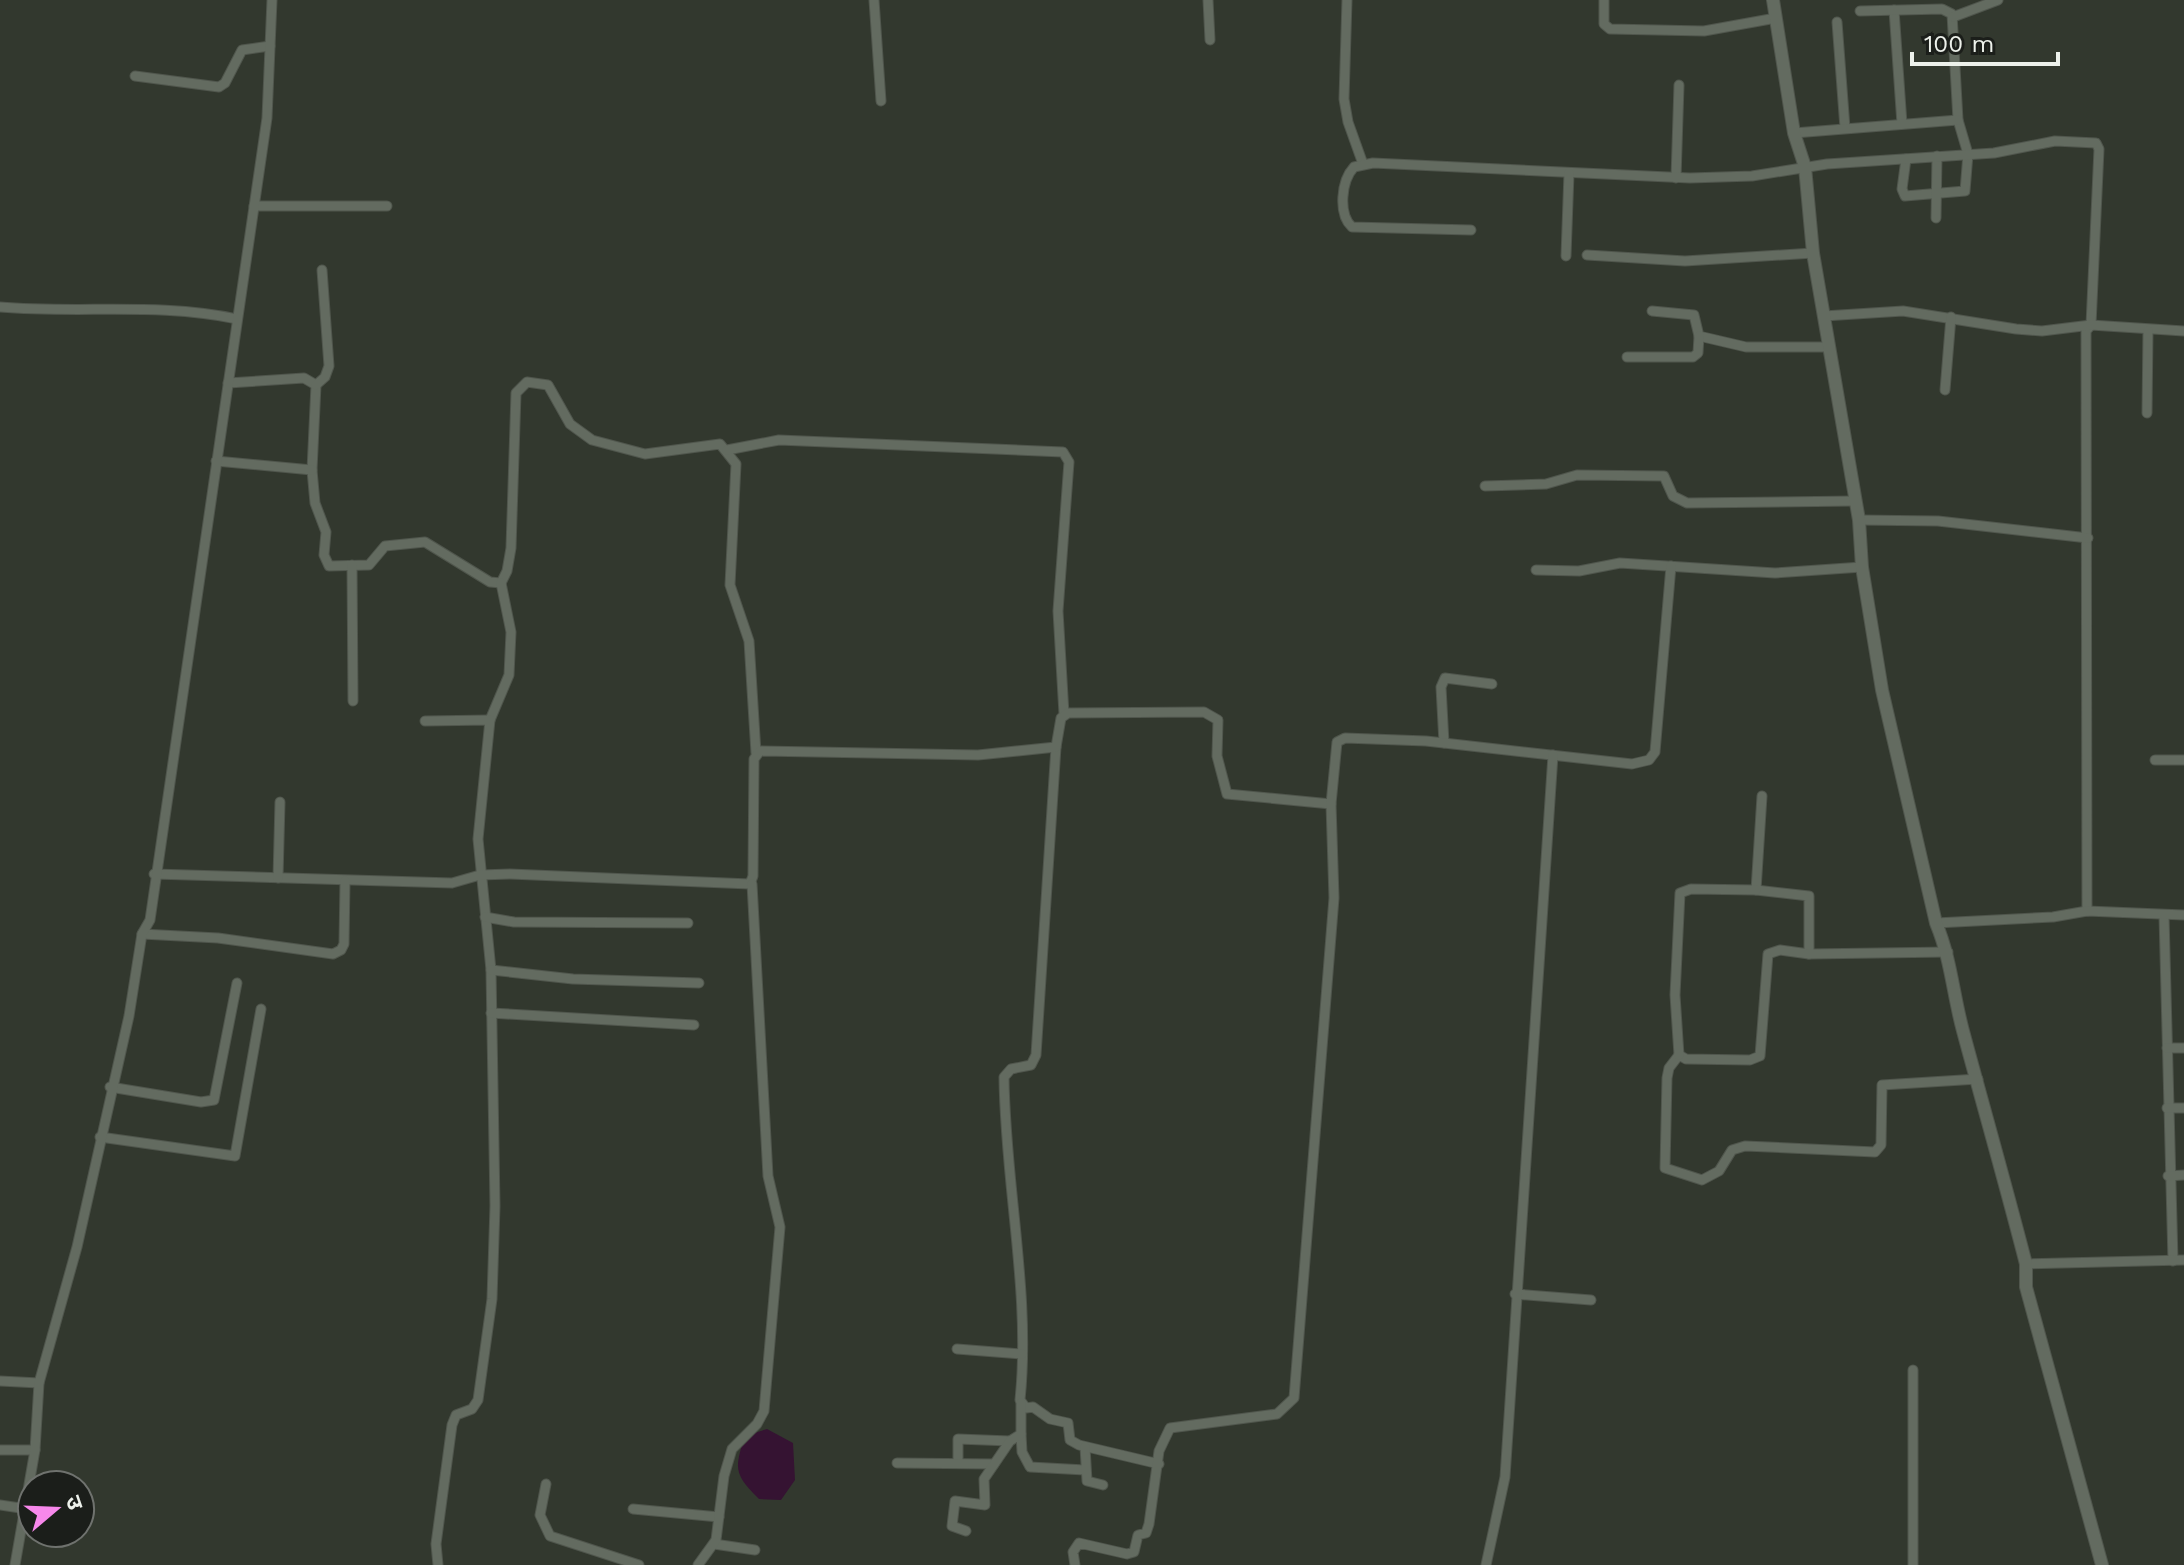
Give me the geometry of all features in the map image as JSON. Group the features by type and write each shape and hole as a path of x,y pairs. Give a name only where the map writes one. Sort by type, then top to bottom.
{"street":[{"path":"32,1469 39,1383 77,1247 110,1087 129,1016 142,934 150,920 154,874 267,118 272,0"},
{"path":"874,0 881,101"},
{"path":"1208,0 1210,40"},
{"path":"1347,0 1344,99 1363,164"},
{"path":"1604,0 1604,24 1610,29 1704,31 1776,18"},
{"path":"1773,0 1794,133 1805,167 1813,253 1859,520 1862,567 1882,690 1936,923 1948,952 1962,1030 1978,1079 2026,1264 2026,1287 2102,1565"},
{"path":"1953,17 1998,0"},
{"path":"1860,11 1942,9 1951,12 1953,17 1958,120 1968,154 1965,191 1909,197 1903,193 1906,159"},
{"path":"1894,10 1902,124"},
{"path":"1837,22 1845,128"},
{"path":"135,76 219,87 225,83 242,50 270,46"},
{"path":"1676,178 1679,85"},
{"path":"1794,133 1958,120"},
{"path":"1471,230 1352,227 1345,216 1345,180 1354,167 1363,164 1676,178 1752,176 1805,167 1994,153 2045,142 2096,143 2099,149 2091,325 2086,331 2087,911"},
{"path":"1936,218 1937,156"},
{"path":"1566,256 1569,173"},
{"path":"254,206 387,206"},
{"path":"1587,255 1685,261 1813,253"},
{"path":"322,270 329,366 325,377 316,385 312,470 315,503 326,532 325,561 329,566 372,563 385,546 425,542 490,582 501,583"},
{"path":"0,307 26,311 192,312 237,319"},
{"path":"1627,357 1693,357 1698,353 1699,336 1694,315 1652,311"},
{"path":"1824,316 1903,311 2042,331 2091,325 2184,331"},
{"path":"1945,390 1951,317"},
{"path":"2147,413 2148,331"},
{"path":"1699,336 1746,347 1828,347"},
{"path":"228,383 304,378 316,385"},
{"path":"438,1565 436,1544 452,1425 456,1415 472,1409 478,1400 492,1299 495,1206 491,970 480,875 478,823 490,720 509,675 511,632 501,583 507,571 511,548 516,393 527,382 548,385 570,424 592,440 645,454 712,443 727,450 736,464 730,585 749,641 756,753 752,884 768,1176 780,1236 764,1411 732,1449 724,1476 714,1544 698,1565"},
{"path":"727,450 779,440 1063,452 1069,462 1058,611 1064,714 1056,747 1036,1055 1031,1065 1011,1069 1004,1077 1022,1354 1022,1452 1030,1467 1085,1470"},
{"path":"216,461 312,470"},
{"path":"1485,486 1546,484 1577,475 1664,476 1673,496 1687,503 1854,501"},
{"path":"1859,520 1938,521 2088,538"},
{"path":"1536,570 1579,571 1620,563 1775,573 1862,567"},
{"path":"352,565 353,701"},
{"path":"1075,1565 1073,1552 1079,1543 1127,1554 1134,1552 1138,1535 1146,1533 1149,1524 1159,1451 1170,1428 1277,1414 1291,1405 1297,1392 1334,898 1331,804 1335,745 1341,739 1444,743 1641,764 1655,752 1671,566"},
{"path":"1444,743 1441,687 1445,678 1492,684"},
{"path":"1064,714 1204,712 1218,720 1217,756 1227,794 1331,804"},
{"path":"425,721 490,720"},
{"path":"756,753 764,750 978,755 1056,747"},
{"path":"1486,1565 1505,1477 1553,755"},
{"path":"2155,760 2184,760"},
{"path":"1756,890 1762,796"},
{"path":"278,878 280,802"},
{"path":"154,874 452,883 480,875 752,884"},
{"path":"142,934 218,938 333,954 341,950 344,944 345,881"},
{"path":"1809,954 1809,896 1756,890 1691,889 1680,893 1675,995 1679,1055 1669,1068 1667,1078 1665,1168 1702,1180 1719,1171 1738,1147 1875,1152 1881,1145 1882,1085 1978,1079"},
{"path":"1936,923 2053,917 2087,911 2184,915"},
{"path":"2164,915 2168,1176 2173,1261"},
{"path":"485,917 514,922 688,923"},
{"path":"1679,1055 1686,1059 1756,1059 1762,1049 1768,954 1780,950 1809,954 1948,952"},
{"path":"491,970 573,979 699,983"},
{"path":"110,1087 201,1102 214,1100 237,983"},
{"path":"100,1137 219,1157 235,1156 261,1009"},
{"path":"491,1013 694,1025"},
{"path":"2167,1048 2184,1048"},
{"path":"2167,1108 2184,1108"},
{"path":"2168,1176 2184,1175"},
{"path":"2026,1264 2184,1260"},
{"path":"1515,1294 1591,1300"},
{"path":"957,1349 1022,1354"},
{"path":"1913,1370 1913,1565"},
{"path":"0,1381 39,1383"},
{"path":"1021,1403 1050,1419 1068,1423 1070,1440 1085,1447 1159,1464"},
{"path":"966,1531 952,1526 955,1501 985,1505 984,1479 1010,1441 1021,1434"},
{"path":"958,1462 958,1439 1010,1441"},
{"path":"1085,1447 1087,1481 1103,1485"},
{"path":"0,1450 35,1450"},
{"path":"897,1463 994,1464"},
{"path":"546,1484 540,1515 550,1536 639,1565"},
{"path":"633,1509 719,1517"},
{"path":"714,1544 755,1550"}],"shaded area":[{"path":"767,1429 793,1443 795,1480 781,1500 759,1499 738,1470 745,1436"}]}
